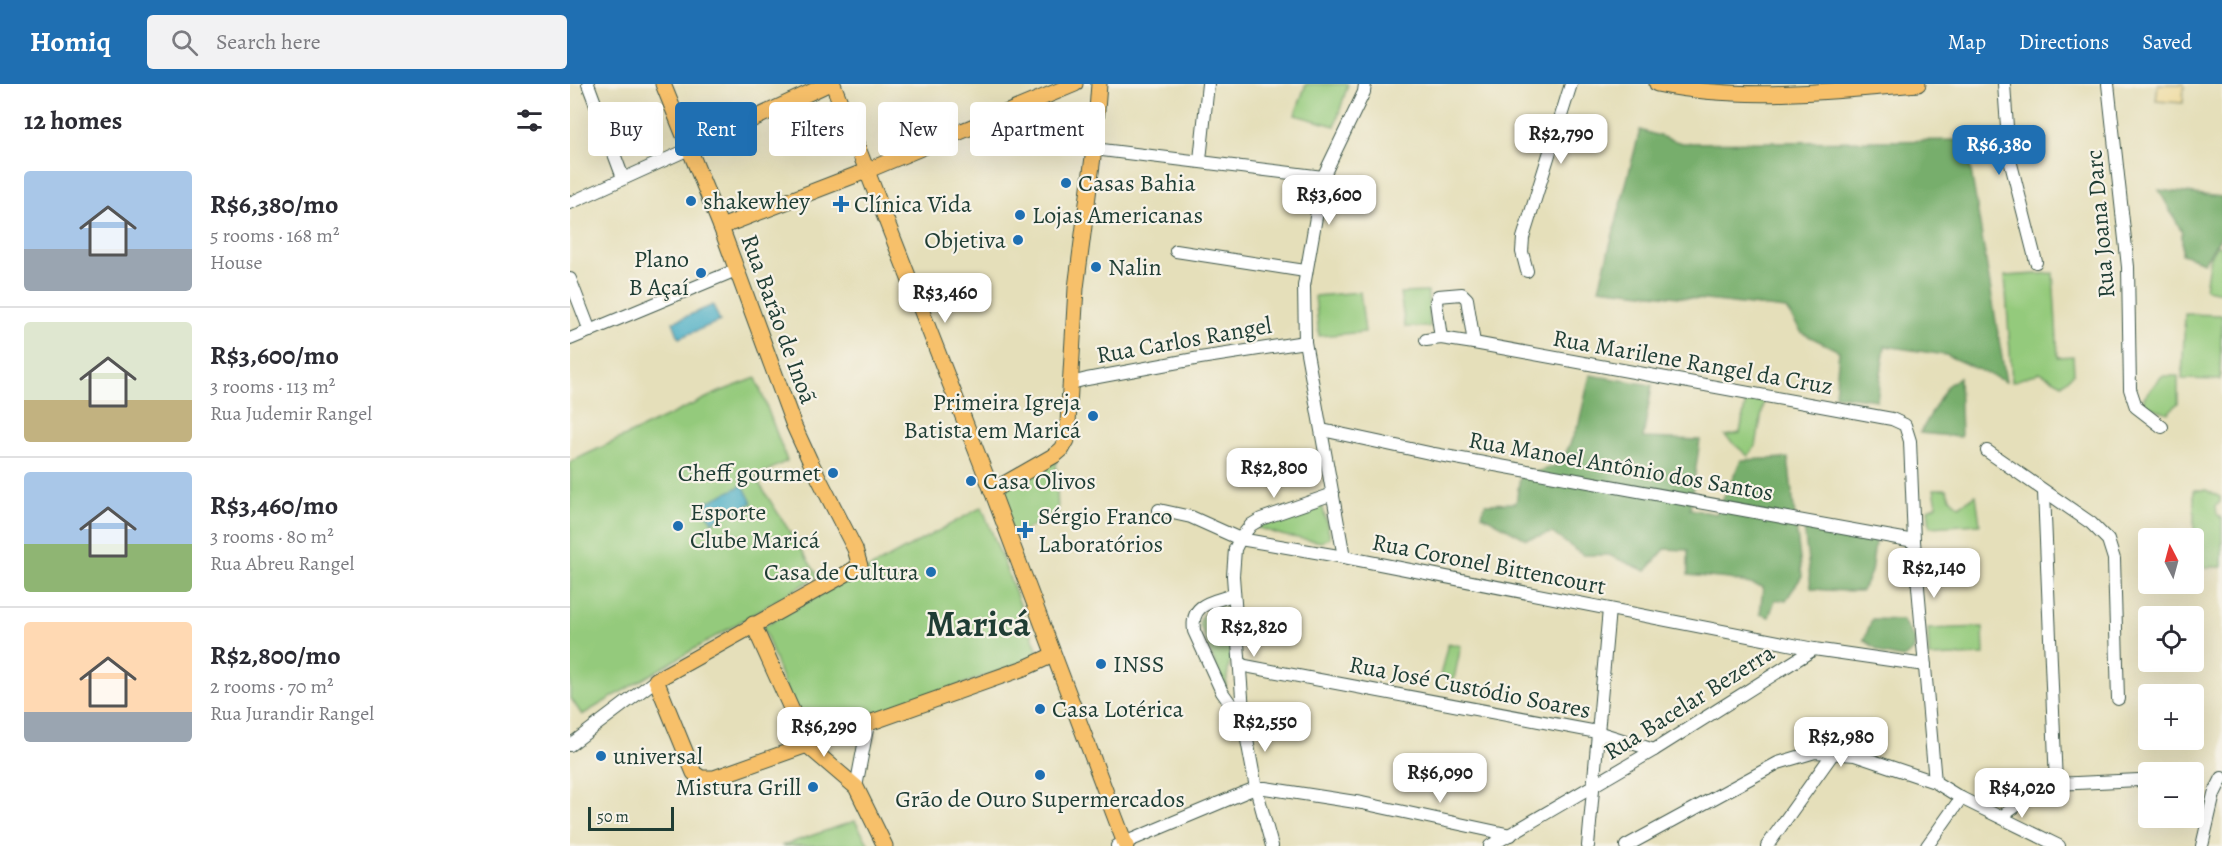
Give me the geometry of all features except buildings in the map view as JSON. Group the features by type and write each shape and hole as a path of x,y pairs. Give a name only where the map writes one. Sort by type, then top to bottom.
{"main road":[{"name":"Rua Barão de Inoã","path":"663,84 675,115"},
{"path":"757,117 828,84"},
{"path":"833,84 992,491 1123,845"},
{"path":"721,227 866,171 1075,84"},
{"path":"1098,102 1099,84"},
{"path":"1658,84 1705,91 1754,94 1918,84"},
{"name":"Rua Barão de Inoã","path":"691,156 721,227 794,426 855,549 860,566 753,624"},
{"path":"992,491 1055,455 1062,449 1068,433 1077,279 1093,156"},
{"path":"885,846 856,787 808,746 753,624 656,680 694,773 701,778 714,778 808,746 1038,663 1053,655"}],"street":[{"path":"588,84 623,178"},
{"path":"1200,160 1208,84"},
{"path":"1344,557 1305,342 1305,271 1323,177 1364,92 1365,84"},
{"path":"1527,271 1522,252 1523,238 1571,84"},
{"path":"2004,84 2009,156 2036,262"},
{"name":"Rua Joana Darc","path":"2108,84 2128,267 2128,362 2132,399 2144,415 2162,427"},
{"path":"1105,150 1200,160 1323,177"},
{"path":"570,203 675,155"},
{"path":"1176,251 1305,271"},
{"path":"570,339 736,270"},
{"path":"570,279 590,331"},
{"path":"1441,338 1436,302 1438,296 1462,294 1467,298 1474,343"},
{"name":"Rua Marilene Rangel da Cruz","path":"1426,340 1441,338 1474,343 1892,419 1905,425 1910,441 1914,541"},
{"name":"Rua Carlos Rangel","path":"1071,383 1200,358 1305,342"},
{"name":"Rua Manoel Antônio dos Santos","path":"1322,430 1446,456 1914,541"},
{"path":"1987,451 2091,523 2101,532 2111,547 2118,699"},
{"path":"2044,492 2056,784"},
{"path":"1272,846 1256,788 1244,724 1233,595 1235,549 1251,525 1261,519 1333,494"},
{"name":"Rua Coronel Bittencourt","path":"1159,510 1191,517 1240,539 1344,557 1815,649"},
{"path":"1914,541 1935,782"},
{"path":"1233,595 1199,608 1194,614 1193,622 1194,631 1222,692 1244,724"},
{"path":"1588,846 1609,609"},
{"path":"1815,649 1925,665"},
{"name":"Rua Bacelar Bezerra","path":"1490,846 1654,750 1815,649"},
{"name":"Rua José Custódio Soares","path":"1240,665 1597,732 1654,750"},
{"path":"570,745 656,680"},
{"path":"856,787 868,724"},
{"path":"1626,846 1778,763 1815,752 1855,755 1935,782 1961,798 2058,846"},
{"path":"1767,846 1834,752"},
{"path":"2202,846 2214,794 2222,778"},
{"path":"2001,817 2027,798 2056,784 2138,780"},
{"path":"1123,845 1256,788 1273,788 1362,803 1511,835"},
{"path":"1927,846 1961,798"}],"green space":[{"path":"1306,84 1348,84 1335,126 1295,115"},
{"path":"1640,130 1682,143 1966,140 2006,382 1946,355 1885,346 1877,400 1835,395 1839,351 1802,333 1786,309 1599,288"},
{"path":"2159,190 2222,197 2222,235 2204,262 2182,254 2182,232"},
{"path":"2217,245 2222,246 2222,292 2205,289 2210,256"},
{"path":"2053,273 2058,357 2073,356 2074,373 2062,384 2040,372 2012,382 2005,276"},
{"path":"1360,292 1365,332 1319,336 1315,296"},
{"path":"1428,292 1430,327 1405,327 1400,293"},
{"path":"2185,314 2222,315 2220,380 2182,379"},
{"path":"1590,375 1652,385 1643,438 1700,440 1690,509 1716,514 1741,460 1788,458 1802,576 1786,600 1775,600 1769,617 1760,614 1763,587 1729,579 1688,575 1688,550 1665,549 1646,571 1609,555 1583,555 1552,533 1526,539 1482,515 1485,504 1516,503 1520,477 1561,464 1579,423"},
{"path":"2162,376 2178,376 2178,403 2168,413 2144,405 2144,397"},
{"path":"1959,377 1961,437 1920,433 1947,386"},
{"name":"Esporte Clube Maricá","path":"756,378 787,461 755,477 818,576 582,715 570,697 570,462 719,392"},
{"path":"1747,394 1765,397 1756,446 1748,456 1725,436 1740,433"},
{"path":"1056,460 1058,515 1013,535 996,492"},
{"path":"1934,489 1946,489 1951,499 1959,506 1976,495 1980,524 1930,527 1928,509 1937,505"},
{"path":"2194,490 2206,490 2220,497 2220,502 2216,506 2217,514 2222,519 2222,567 2204,567 2204,528 2194,528"},
{"path":"1312,506 1323,508 1330,537 1322,542 1285,536 1255,527"},
{"path":"982,507 1040,656 837,730 818,733 801,731 763,626"},
{"path":"1804,527 1876,536 1871,572 1862,591 1811,588"},
{"path":"1221,607 1228,611 1231,629 1231,650 1225,689 1199,623 1203,614"},
{"path":"1872,619 1902,620 1915,640 1914,650 1903,658 1884,654 1864,640"},
{"path":"1983,627 1984,655 1929,657 1928,629"},
{"path":"1448,643 1461,646 1454,679 1440,676"},
{"path":"855,821 869,845 781,846"}],"sand":[{"path":"2158,84 2184,84 2183,103 2156,101"}],"water":[{"path":"713,305 720,321 679,338 673,322"},
{"path":"743,485 752,503 712,522 703,504"}],"place":[{"name":"Casas Bahia","path":"1066,183"},
{"name":"shakewhey","path":"691,201"},
{"name":"Clínica Vida","path":"841,204"},
{"name":"Lojas Americanas","path":"1020,215"},
{"name":"Objetiva","path":"1018,240"},
{"name":"Nalin","path":"1096,267"},
{"name":"Plano B Açaí","path":"701,273"},
{"name":"Primeira Igreja Batista em Maricá","path":"1093,416"},
{"name":"Cheff gourmet","path":"833,473"},
{"name":"Casa Olivos","path":"971,481"},
{"name":"Esporte Clube Maricá","path":"678,526"},
{"name":"Sérgio Franco Laboratórios","path":"1025,530"},
{"name":"Casa de Cultura","path":"931,572"},
{"name":"INSS","path":"1101,664"},
{"name":"Casa Lotérica","path":"1040,709"},
{"name":"universal","path":"601,756"},
{"name":"Grão de Ouro Supermercados","path":"1040,775"},
{"name":"Mistura Grill","path":"813,787"}],"district":[{"name":"Maricá","path":"978,623"}]}
